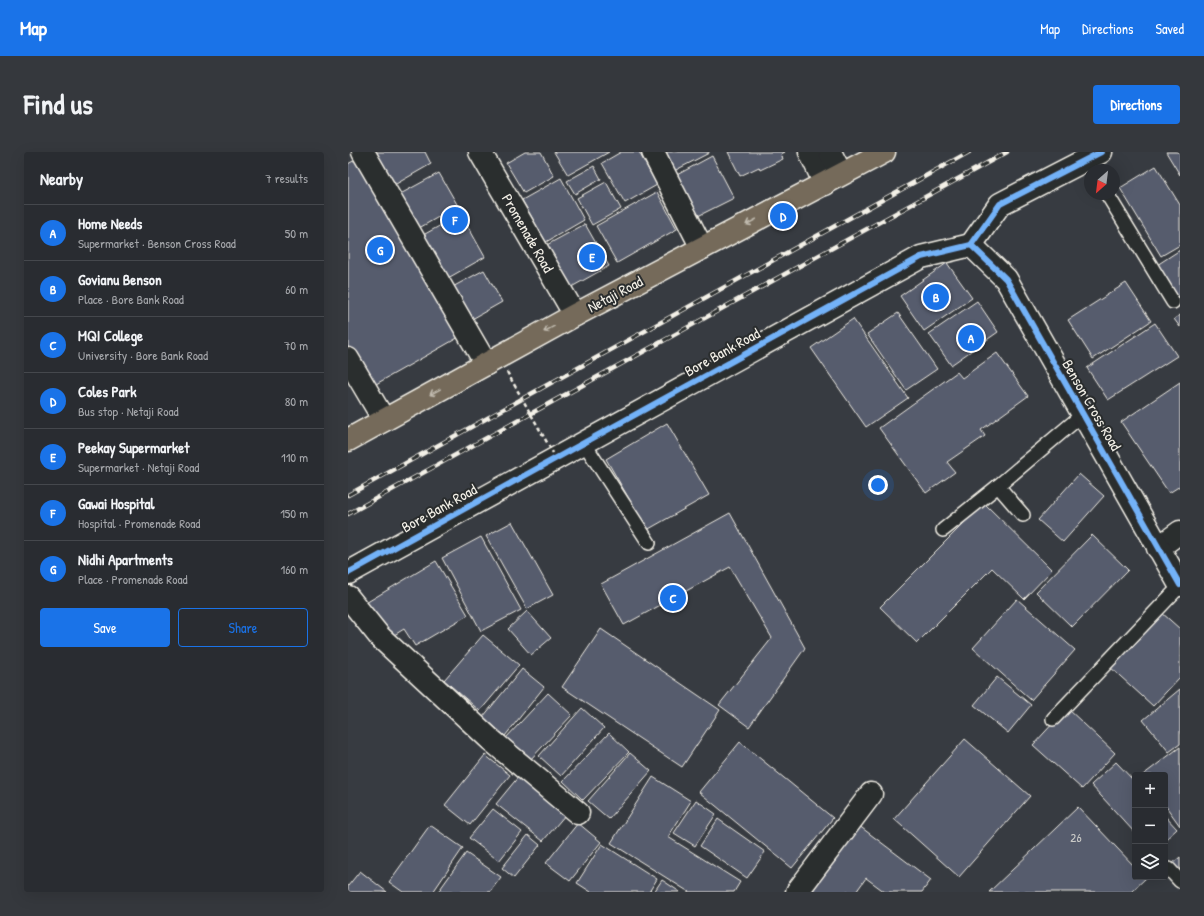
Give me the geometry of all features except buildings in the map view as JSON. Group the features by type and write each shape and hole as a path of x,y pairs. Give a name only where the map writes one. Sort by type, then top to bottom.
{"main road":[{"name":"Netaji Road","path":"348,440 575,315 884,152"}],"street":[{"path":"363,152 486,364"},
{"name":"Promenade Road","path":"480,152 575,315"},
{"path":"653,152 702,248"},
{"path":"810,152 833,179"},
{"path":"830,152 833,179"},
{"path":"971,245 1000,204 1093,160"},
{"name":"Benson Cross Road","path":"971,245 1006,279 1180,585"},
{"name":"Bore Bank Road","path":"348,573 921,257 971,245"},
{"path":"348,359 384,420"},
{"path":"1158,548 1180,532"},
{"path":"348,597 386,642 491,740 578,813"},
{"path":"797,892 871,794"}],"lane":[{"path":"1111,200 1173,302"},
{"path":"943,530 1082,415"},
{"path":"584,443 649,543"},
{"path":"998,486 1023,514"},
{"path":"1053,719 1180,585"},
{"path":"1169,868 1180,881"}],"path":[{"path":"507,372 553,454"}],"railway":[{"path":"348,495 969,152"},
{"path":"348,514 1007,152"}],"cycle path":[{"path":"348,573 921,257 971,245 1000,204 1101,152"},
{"path":"971,245 1006,279 1180,585"}],"place":[{"name":"Coles Park","path":"783,216"},
{"name":"Gawai Hospital","path":"455,220"},
{"name":"Nidhi Apartments","path":"380,250"},
{"name":"Peekay Supermarket","path":"592,257"},
{"name":"Govianu Benson","path":"936,297"},
{"name":"Home Needs","path":"971,338"},
{"name":"MQI College","path":"673,598"}]}
